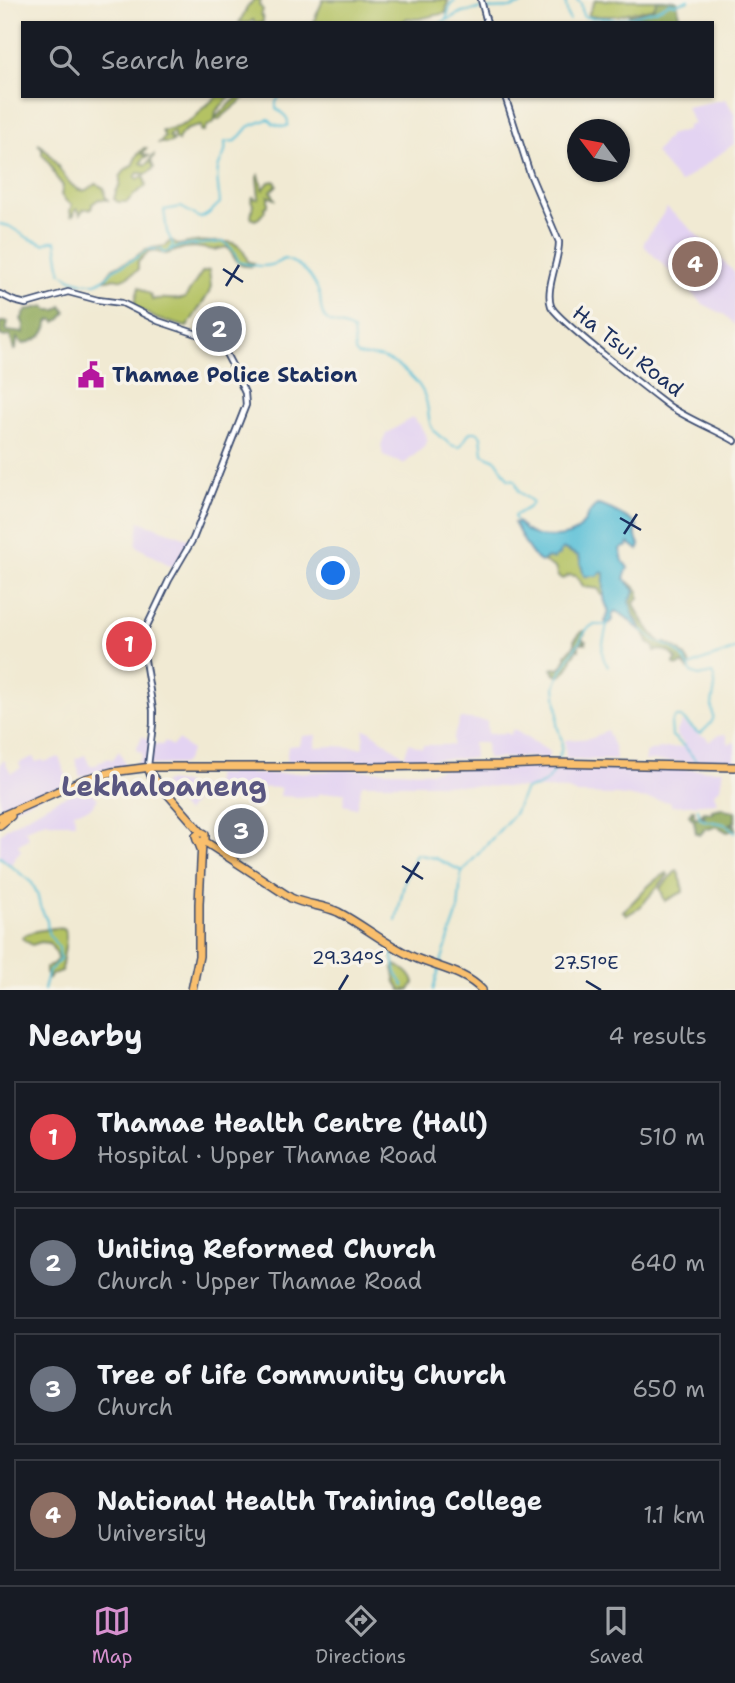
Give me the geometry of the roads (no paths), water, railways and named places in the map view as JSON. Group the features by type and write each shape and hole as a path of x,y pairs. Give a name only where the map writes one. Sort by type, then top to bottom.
{"main road":[{"path":"0,817 85,779 112,772 148,769 551,763 735,767"},
{"path":"0,825 11,816 73,787 112,775 148,769 196,771 216,768"},
{"path":"148,769 193,825 203,842 291,898 328,908 413,957 473,982 481,990"},
{"path":"157,781 164,771"},
{"path":"192,990 199,956 198,904 203,842"}],"street":[{"path":"481,0 486,21"},
{"name":"Ha Tsui Road","path":"506,98 530,174 559,243 550,301 554,312 671,407 735,441"},
{"path":"0,294 26,304 68,292 122,303 158,321 215,340 222,346 245,393 246,405 193,539 169,580 144,633 144,654 153,710 148,769"}],"water":[{"path":"597,505 618,513 637,525 636,536 640,546 638,550 629,543 620,549 628,568 624,578 635,591 629,602 642,631 615,611 607,625 605,621 609,612 604,599 604,573 584,576 579,556 564,549 554,559 546,558 541,562 529,550 514,523 517,522 537,536 561,537 580,528"}],"waterway":[{"path":"446,20 451,3 456,0"},
{"path":"486,9 510,8 528,2 548,3 551,0"},
{"path":"565,0 570,20"},
{"path":"577,0 581,3 583,16 617,20 656,10 670,3 689,0"},
{"path":"445,21 462,12 480,9"},
{"path":"0,224 44,244 56,241 61,272 84,283 96,283 148,249 167,252 173,244 167,232 164,210 181,207 200,218 220,203 217,173 225,142 236,141 248,127 268,119 274,124 284,127 288,125 286,117 276,108 279,98"},
{"path":"171,250 181,246 224,242 232,249 239,262 266,266 284,259 302,268 318,289 325,318 353,331 355,352 391,362 403,369 419,385 425,397 431,426 438,435 460,447 470,432 477,432 481,436 483,454 497,461 508,479 515,480 519,492 533,502 514,516 515,519"},
{"path":"607,624 602,651 608,666"},
{"path":"558,758 562,741 557,725 555,687 561,671 587,629 593,625 607,625"},
{"path":"642,630 655,641 673,648 683,657 692,673 699,676 712,673 714,677 713,717 708,727 698,733 681,717 675,717 671,723 672,736 696,761"},
{"path":"691,666 735,649"},
{"path":"440,965 458,911 463,871 514,814 525,789 543,783 554,768"},
{"path":"698,809 703,820 725,824 735,833"},
{"path":"396,921 405,880 416,854 435,858 462,871"},
{"path":"0,857 32,883 47,921 48,933 59,948 60,960 49,971 44,990"},
{"path":"391,948 396,973 404,986"},
{"path":"433,990 439,970"}],"place":[{"name":"National Health Training College","path":"695,264"},
{"name":"Uniting Reformed Church","path":"219,329"},
{"name":"Thamae Police Station","path":"91,375"},
{"name":"Thamae Health Centre (Hall)","path":"129,644"},
{"name":"Tree of Life Community Church","path":"241,831"}],"district":[{"name":"Lekhaloaneng","path":"164,786"}]}
